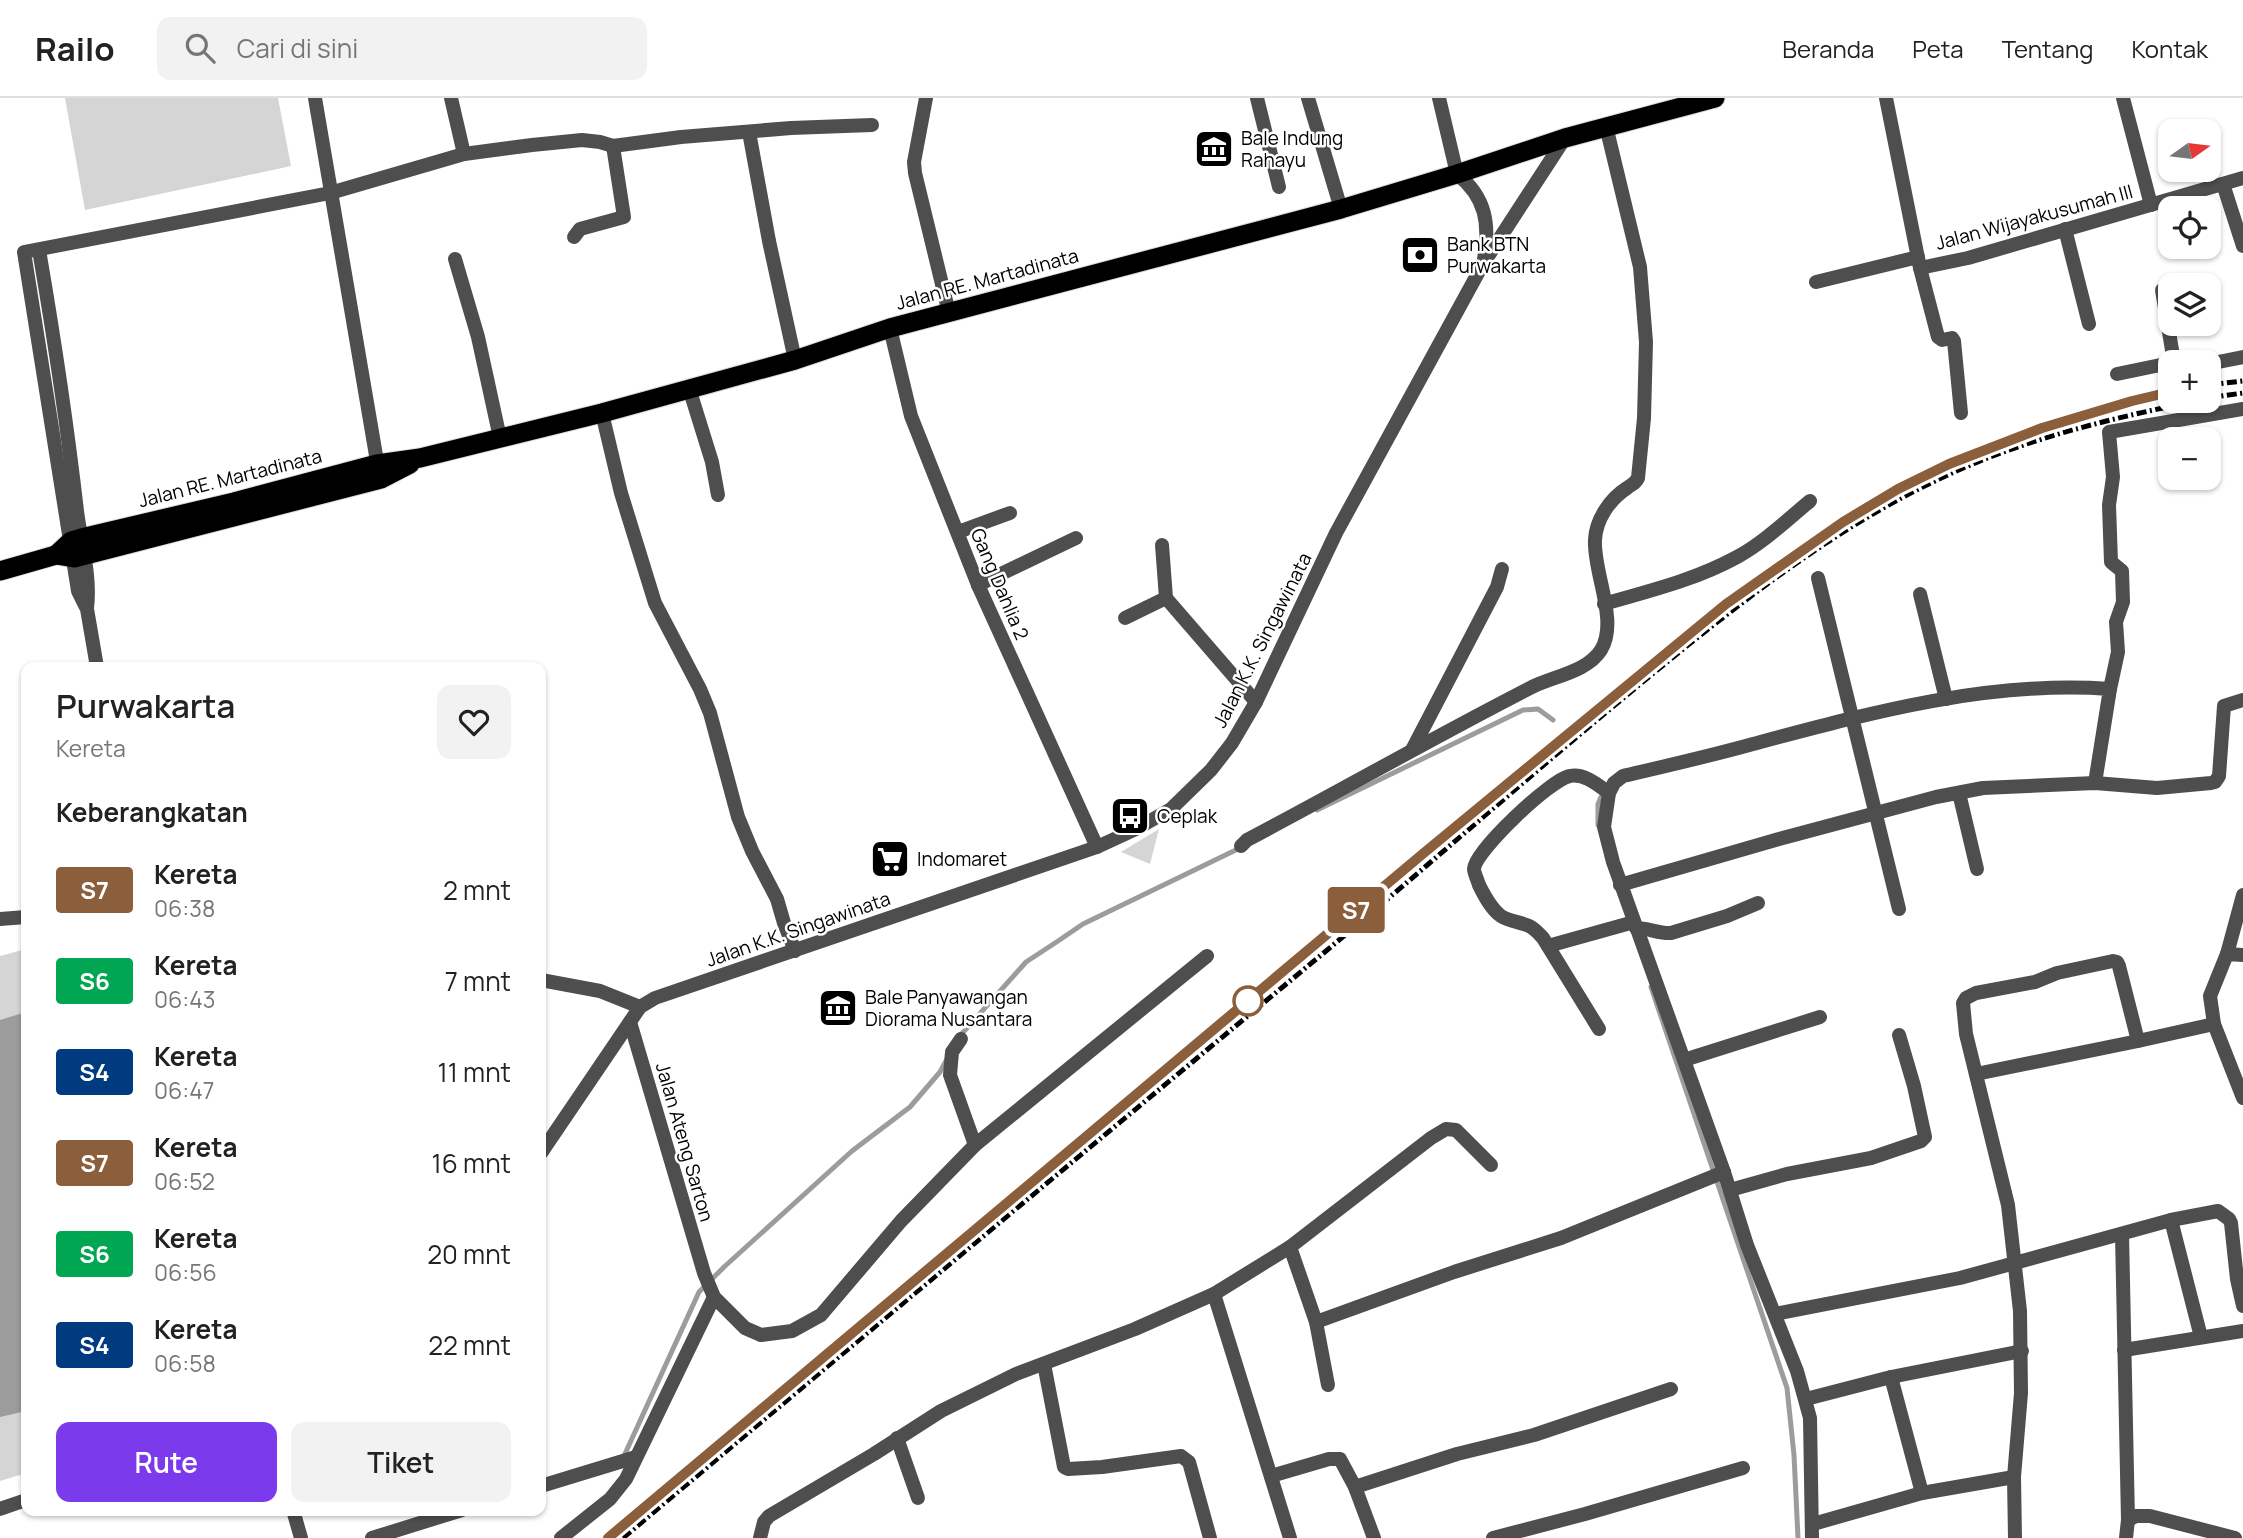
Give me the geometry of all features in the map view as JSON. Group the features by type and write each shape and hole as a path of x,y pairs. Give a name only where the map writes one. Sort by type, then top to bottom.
{"highway":[{"name":"Jalan RE. Martadinata","path":"0,571 73,549 235,509 795,360 890,328 1342,209 1565,138 1716,98"}],"street":[{"path":"315,98 379,471"},
{"path":"451,98 464,154"},
{"path":"926,98 914,162 915,173 949,313"},
{"path":"1257,98 1279,187"},
{"path":"1308,98 1342,209"},
{"path":"1439,98 1457,174"},
{"name":"Jalan Wijayakusumah III","path":"1886,98 1919,262 1968,258 2243,178"},
{"path":"2123,98 2151,205"},
{"path":"56,399 24,252 330,193 464,154 582,140 613,146 681,137 791,128 873,125"},
{"path":"1241,846 1247,840 1532,687 1593,659 1601,649 1607,634 1595,540 1602,514 1610,501 1635,484 1638,478 1644,418 1646,342 1640,267 1606,126"},
{"path":"749,132 795,360"},
{"name":"Jalan K.K. Singawinata","path":"640,1007 654,998 1097,846 1136,829 1171,809 1190,792 1232,743 1256,702 1336,533 1483,264 1565,138"},
{"path":"574,237 580,229 624,217 613,146"},
{"name":"Jalan K.K. Singawinata","path":"1457,174 1472,186 1482,205 1488,236 1483,264"},
{"path":"2223,184 2243,246"},
{"path":"2065,229 2089,324"},
{"path":"39,250 73,549 79,592 87,609 96,662"},
{"path":"455,260 478,337 500,438"},
{"path":"1816,282 1919,262 1938,337 1942,340 1952,338 1954,341 1961,413"},
{"name":"Gang Dahlia 2","path":"890,328 911,416 978,585 1097,846"},
{"path":"2221,361 2243,357"},
{"path":"2117,374 2158,365"},
{"path":"690,388 712,462 718,495"},
{"path":"2095,783 2118,652 2116,622 2123,602 2124,583 2122,571 2111,562 2109,505 2113,477 2109,432 2243,409"},
{"path":"602,412 621,492 655,603 710,713 738,817 777,899 795,951"},
{"path":"1604,604 1679,582 1738,556 1810,501"},
{"path":"958,532 1010,513"},
{"path":"978,585 1076,538"},
{"path":"1162,545 1166,598 1256,702"},
{"path":"1412,751 1497,587 1502,569"},
{"path":"1818,578 1899,909"},
{"path":"1920,594 1946,699"},
{"path":"1125,618 1166,598"},
{"path":"2014,1477 1922,1493 1812,1531 1810,1418 1806,1399 1747,1245 1684,1060 1632,924 1604,827 1609,793 1614,783 1623,776 1851,718 1946,699 2003,690 2063,687 2110,689"},
{"path":"1620,885 1875,813 1959,793 2003,786 2095,783 2157,788 2215,782 2219,776 2224,706 2243,700"},
{"path":"1600,1029 1548,946 1531,926 1502,917 1494,910 1479,885 1474,869 1479,857 1502,830 1546,788 1568,776 1578,776 1592,781 1609,793"},
{"path":"1959,793 1977,869"},
{"path":"2243,895 2227,954 2210,996 2214,1024 2243,1098"},
{"path":"1548,946 1632,924 1664,934 1671,933 1758,904"},
{"path":"0,919 21,917"},
{"path":"2227,954 2243,955"},
{"path":"561,1538 610,1499 626,1479 712,1294 745,1328 761,1335 792,1331 821,1315 901,1222 975,1145 1207,956"},
{"path":"2015,1538 2014,1477 2022,1352 2015,1263 2008,1205 1966,1034 1963,1003 1966,998 1976,993 2035,982 2057,973 2113,961 2119,966 2138,1041"},
{"path":"546,981 600,991 640,1007 546,1146"},
{"path":"1684,1060 1820,1017"},
{"name":"Jalan Ateng Sarton","path":"630,1022 712,1294"},
{"path":"1976,1074 2214,1024"},
{"path":"1730,1190 1787,1174 1871,1158 1921,1141 1926,1132 1899,1035"},
{"path":"961,1040 952,1052 950,1075 975,1145"},
{"path":"761,1538 764,1522 769,1516 874,1454 940,1411 1016,1374 1135,1329 1214,1294 1290,1247 1446,1129 1456,1130 1491,1165"},
{"path":"1316,1322 1454,1272 1560,1238 1722,1173"},
{"path":"1775,1314 1960,1278 2209,1212 2222,1213 2229,1219 2243,1306"},
{"path":"2171,1220 2201,1337"},
{"path":"2122,1234 2128,1520 2126,1538"},
{"path":"1290,1247 1316,1322 1328,1385"},
{"path":"1214,1294 1290,1538"},
{"path":"2124,1350 2243,1331"},
{"path":"1806,1399 1891,1377 2022,1352"},
{"path":"1044,1364 1064,1467 1102,1467 1181,1456 1189,1461 1210,1538"},
{"path":"1891,1377 1922,1493"},
{"path":"1355,1487 1457,1454 1534,1435 1671,1389"},
{"path":"897,1438 918,1498"},
{"path":"546,1484 636,1457"},
{"path":"1271,1476 1329,1459 1340,1459 1355,1487 1374,1538"},
{"path":"1493,1538 1744,1468"},
{"path":"0,1508 21,1502"},
{"path":"295,1516 301,1538"},
{"path":"372,1538 443,1516"},
{"path":"2128,1520 2136,1516 2150,1516 2235,1538"}],"shaded area":[{"path":"65,98 278,98 291,166 85,210"},
{"path":"1159,829 1150,864 1121,852"},
{"path":"21,950 21,1475 0,1481 0,956"},
{"path":"21,1014 21,1412 0,1417 0,1020"}],"waterway":[{"path":"1317,810 1523,710 1538,709 1553,720"},
{"path":"1598,825 1598,804 1601,797"},
{"path":"958,1038 1026,962 1083,924 1242,847"},
{"path":"1651,987 1787,1388 1798,1538"},
{"path":"624,1456 699,1292 852,1151 910,1107 940,1072 947,1059"}],"railway":[{"path":"2221,384 2243,381"},
{"path":"2221,396 2243,393"},
{"path":"1969,455 2068,420 2158,395"},
{"path":"623,1538 1326,951 1628,694 1771,581 1876,512 1950,474 2071,430 2158,410"},
{"path":"1015,1196 1468,816"},
{"path":"607,1538 629,1520"}],"train":[{"name":"S7","path":"608,1538 1425,852 1726,604 1843,522 1898,489 1949,464 2042,428 2158,395"}],"place":[{"name":"Bale Indung Rahayu","path":"1214,149"},
{"name":"Bank BTN Purwakarta","path":"1420,255"},
{"name":"Ceplak","path":"1130,816"},
{"name":"Indomaret","path":"890,859"},
{"name":"Bale Panyawangan Diorama Nusantara","path":"838,1008"}]}
